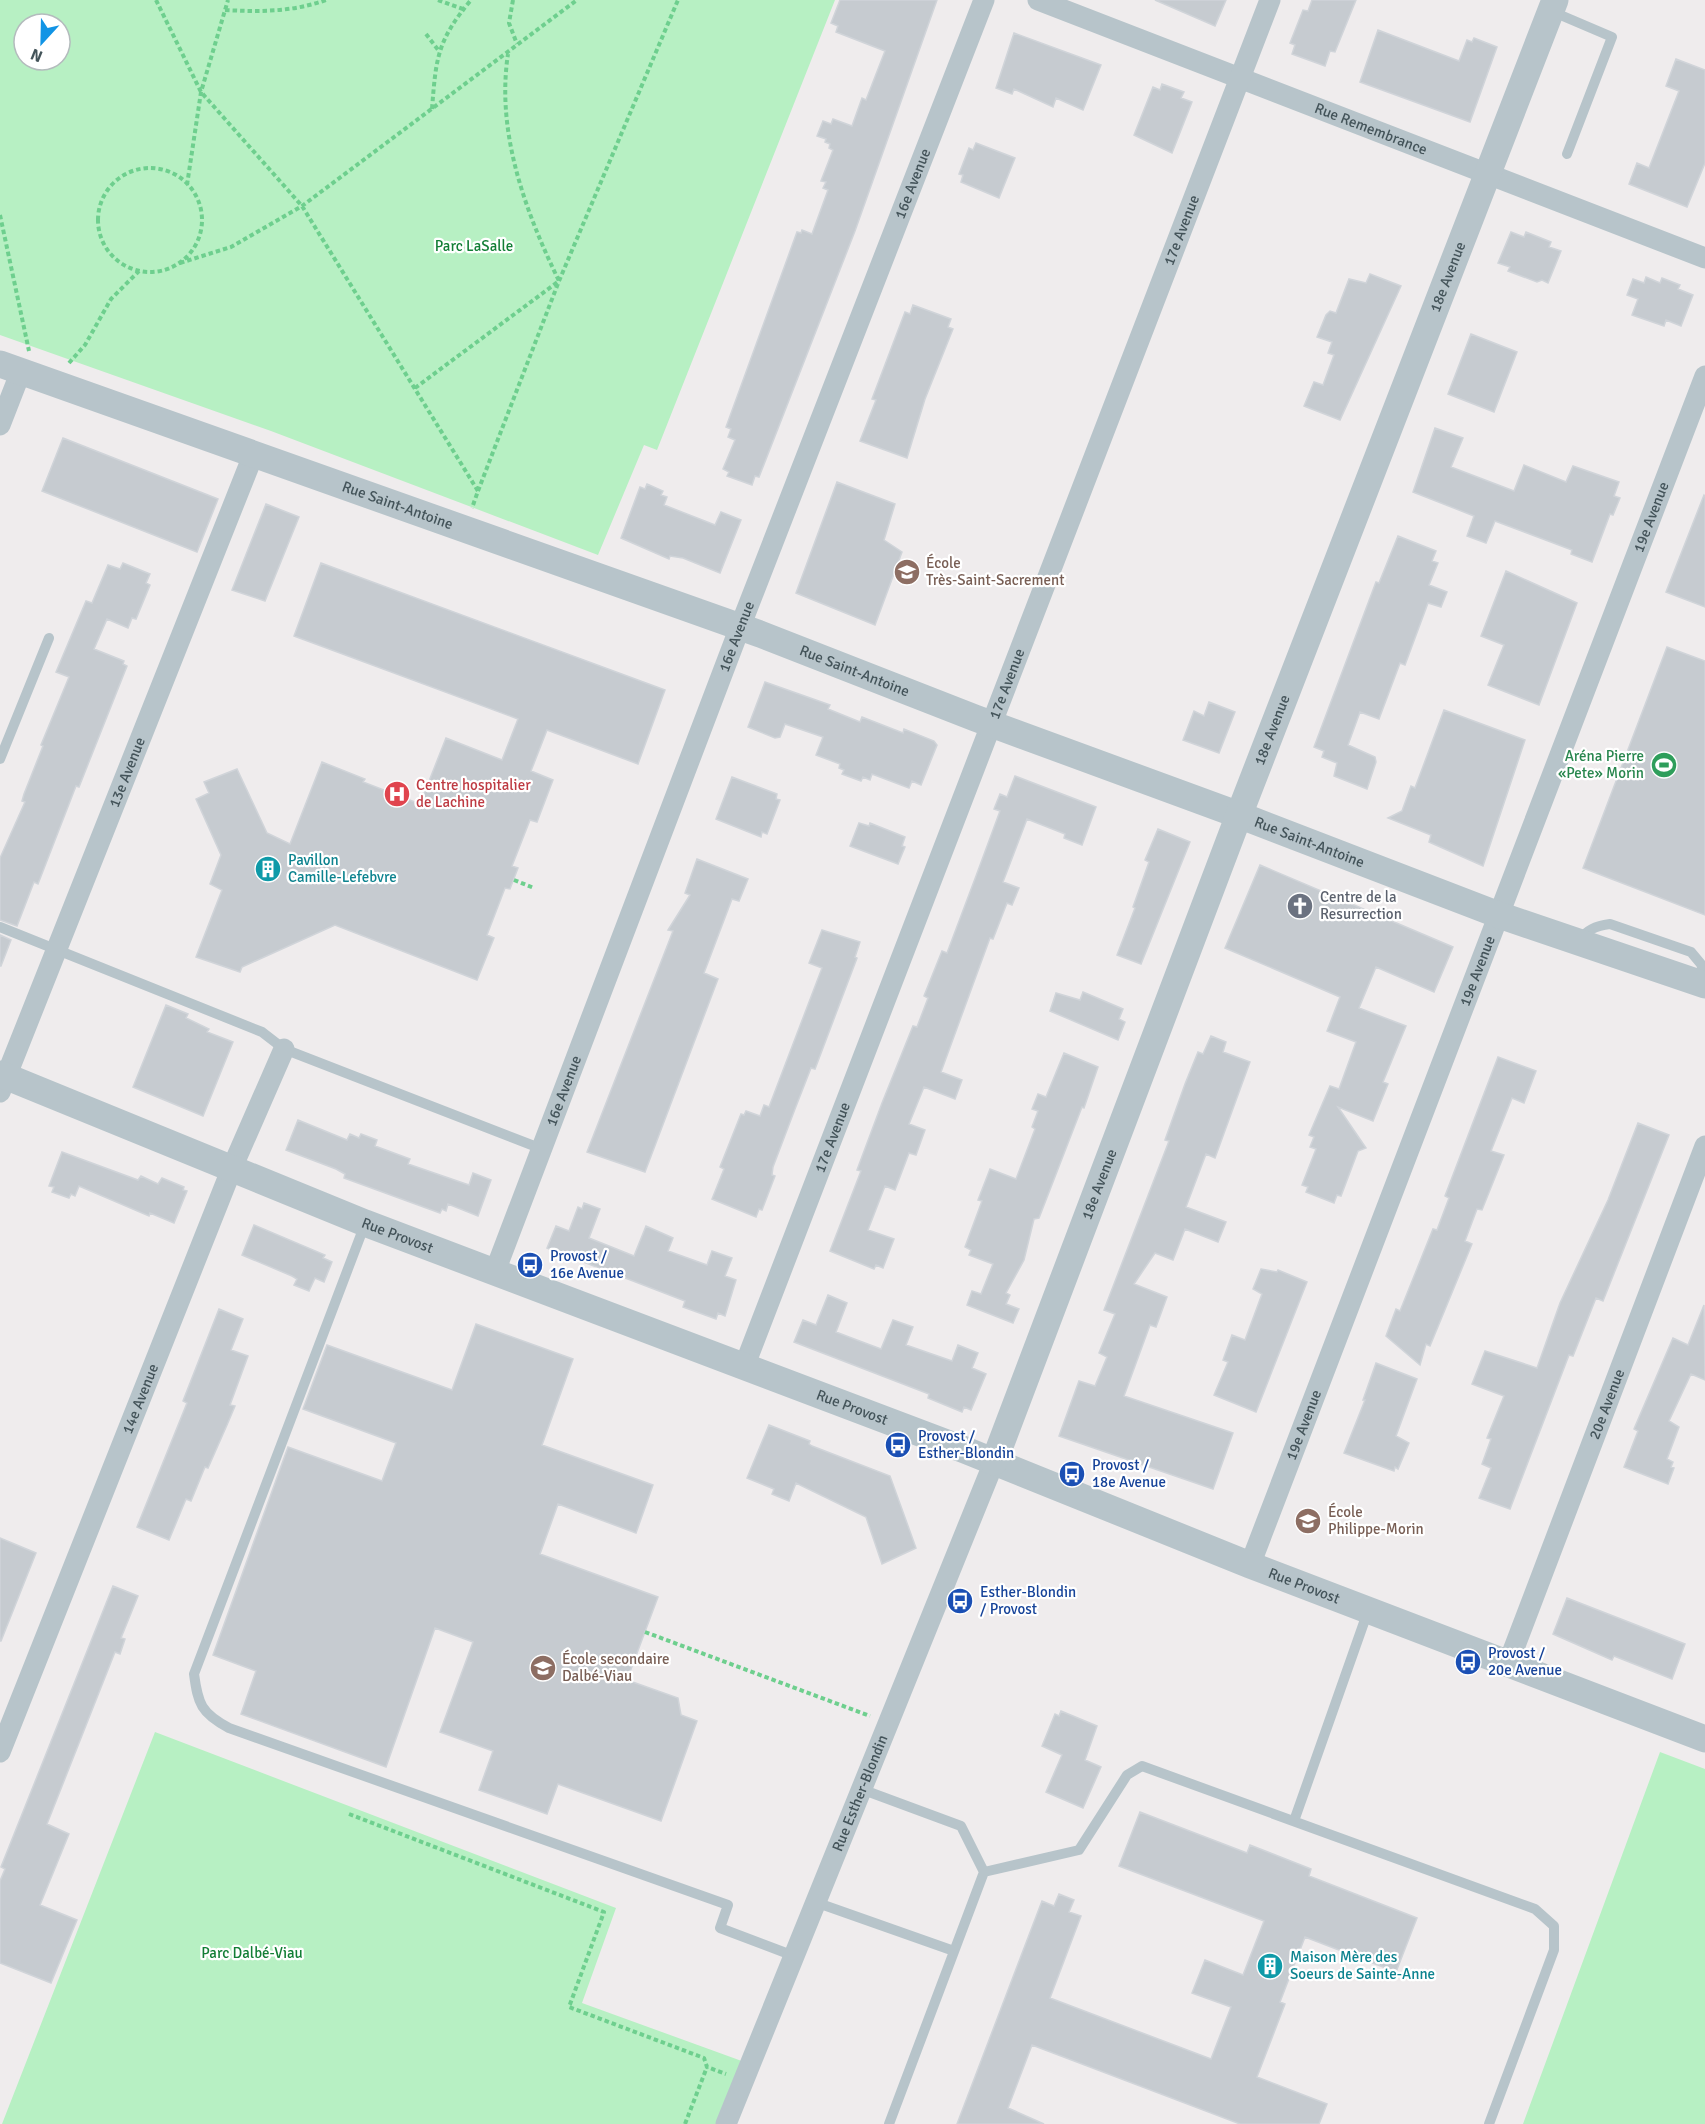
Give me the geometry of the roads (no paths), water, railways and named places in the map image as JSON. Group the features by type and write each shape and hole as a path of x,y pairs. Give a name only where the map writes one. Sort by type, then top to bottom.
{"street":[{"name":"16e Avenue","path":"494,1274 740,627 984,0"},
{"name":"Rue Remembrance","path":"1038,0 1705,258"},
{"name":"17e Avenue","path":"744,1367 1270,0"},
{"name":"18e Avenue","path":"994,1462 1239,815 1553,6"},
{"name":"Rue Saint-Antoine","path":"17,363 254,453 740,627 990,724 1239,815 1499,915 1705,985"},
{"path":"0,425 17,363"},
{"name":"19e Avenue","path":"1250,1565 1705,376"},
{"name":"13e Avenue","path":"2,1081 57,949 254,453"},
{"name":"14e Avenue","path":"0,1752 232,1168 285,1049"},
{"name":"Rue Provost","path":"2,1081 232,1168 494,1274 994,1462 1250,1565 1705,1739"},
{"name":"20e Avenue","path":"1508,1664 1705,1146"},
{"name":"Rue Esther-Blondin","path":"727,2124 994,1462"}],"lane":[{"path":"1553,6 1612,37 1567,154"},
{"path":"0,759 49,638"},
{"path":"1578,942 1585,932 1597,925 1610,924 1691,952 1701,964 1705,976"},
{"path":"0,927 262,1032 285,1049 542,1149"},
{"path":"365,1223 194,1674 197,1702 214,1720 229,1728 729,1905 720,1928 794,1956"},
{"path":"1293,1821 1368,1610"},
{"path":"984,1872 1079,1850 1127,1775 1142,1766 1536,1909 1554,1926 1554,1950 1489,2124"},
{"path":"861,1789 961,1826 984,1872 889,2124"},
{"path":"815,1902 954,1951"}],"place":[{"name":"École Très-Saint-Sacrement","path":"907,572"},
{"name":"Aréna Pierre «Pete» Morin","path":"1664,765"},
{"name":"Centre hospitalier de Lachine","path":"397,794"},
{"name":"Pavillon Camille-Lefebvre","path":"268,869"},
{"name":"Centre de la Resurrection","path":"1300,906"},
{"name":"Provost / 16e Avenue","path":"530,1265"},
{"name":"Provost / Esther-Blondin","path":"898,1445"},
{"name":"Provost / 18e Avenue","path":"1072,1474"},
{"name":"École Philippe-Morin","path":"1308,1521"},
{"name":"Esther-Blondin / Provost","path":"960,1601"},
{"name":"Provost / 20e Avenue","path":"1468,1662"},
{"name":"École secondaire Dalbé-Viau","path":"543,1668"},
{"name":"Maison Mère des Soeurs de Sainte-Anne","path":"1270,1966"}],"park label":[{"name":"Parc LaSalle","path":"474,246"},
{"name":"Parc Dalbé-Viau","path":"252,1953"}]}
